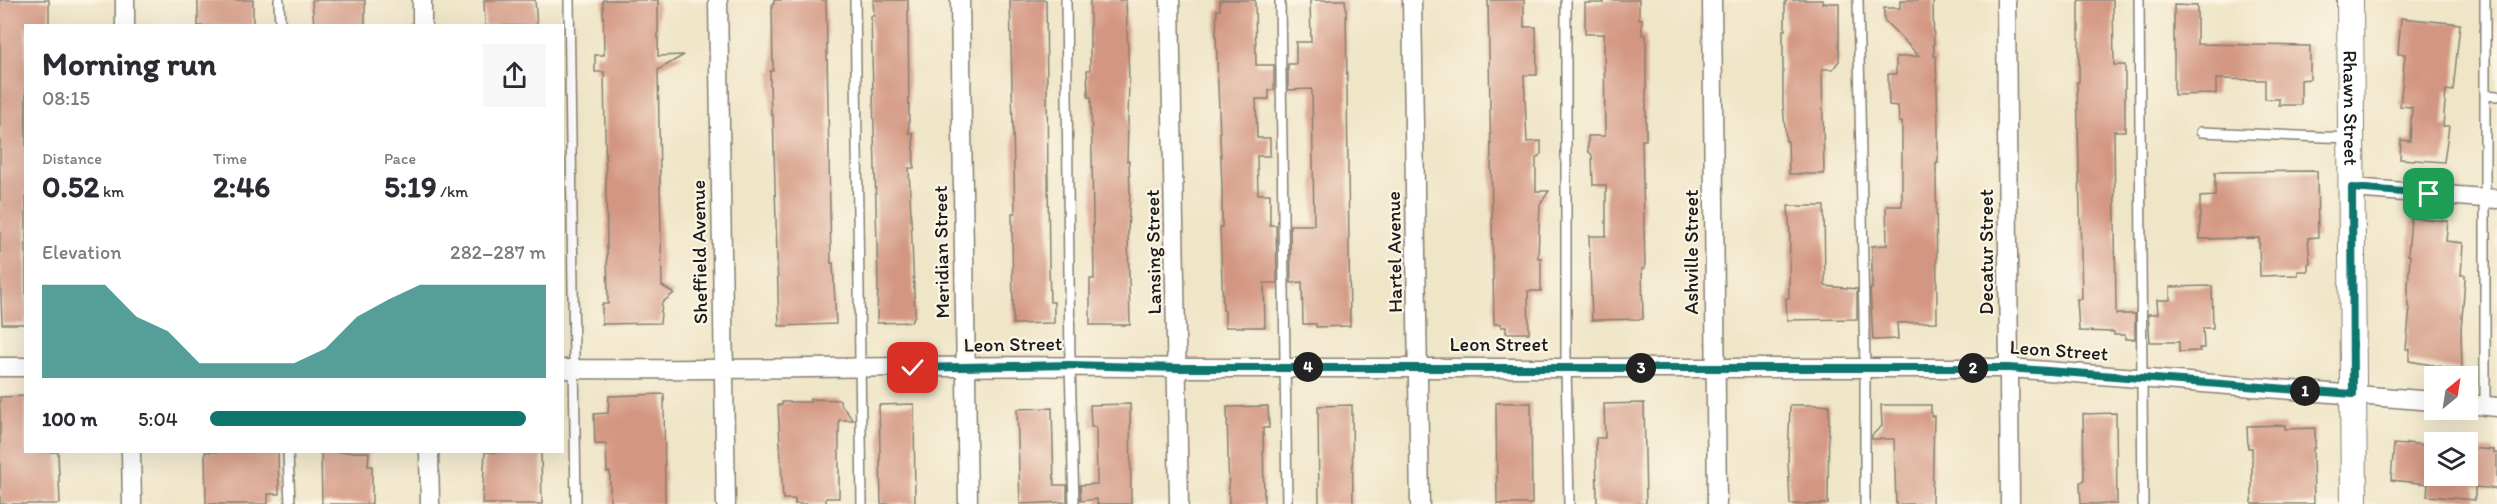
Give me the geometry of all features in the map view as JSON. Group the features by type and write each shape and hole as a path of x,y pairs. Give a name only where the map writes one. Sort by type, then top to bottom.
{"main road":[{"name":"Rhawn Street","path":"2350,0 2354,504"}],"street":[{"path":"124,0 125,24"},
{"path":"422,0 422,24"},
{"name":"Sheffield Avenue","path":"718,0 726,504"},
{"name":"Meridian Street","path":"960,0 968,504"},
{"name":"Lansing Street","path":"1170,0 1179,504"},
{"name":"Hartel Avenue","path":"1412,0 1420,504"},
{"name":"Ashville Street","path":"1712,0 1716,504"},
{"name":"Decatur Street","path":"2006,0 2010,504"},
{"path":"2352,188 2491,199"},
{"name":"Leon Street","path":"568,369 860,369 1070,365 1178,368 2009,368 2424,401"},
{"path":"0,367 24,367"},
{"path":"131,453 132,504"},
{"path":"429,453 430,504"}],"lane":[{"path":"279,0 280,24"},
{"path":"569,0 568,369 576,504"},
{"path":"855,0 861,504"},
{"path":"1066,0 1074,504"},
{"path":"1280,0 1287,504"},
{"path":"1566,0 1566,367 1569,504"},
{"path":"1858,0 1865,369 1865,504"},
{"path":"2139,0 2143,504"},
{"path":"2483,406 2485,297 2491,199 2485,95 2485,0"},
{"path":"2485,95 2497,96"},
{"path":"2201,132 2351,138"},
{"path":"2485,297 2497,297"},
{"path":"288,453 290,504"}],"building":[{"path":"0,0 49,0 49,24 24,24 24,324 2,324"},
{"path":"198,0 253,0 253,24 198,24"},
{"path":"312,0 365,0 365,24 314,24"},
{"path":"484,0 535,0 537,24 485,24"},
{"path":"603,0 658,0 658,56 684,55 658,70 662,286 674,293 662,303 660,323 602,324 602,304 608,304 604,72 595,72 595,55 604,55"},
{"path":"774,0 826,0 831,263 833,263 836,324 779,326 773,115 771,115 770,85 770,71 773,71 772,4"},
{"path":"873,0 908,0 909,133 913,133 914,168 909,168 915,315 911,322 877,323 871,16 874,16"},
{"path":"1010,0 1046,0 1049,266 1050,302 1054,302 1054,323 1013,324 1012,213 1015,213"},
{"path":"1090,0 1126,0 1129,80 1127,161 1129,161 1130,191 1128,233 1130,325 1090,325 1090,279 1094,279 1091,97 1088,97 1087,70 1090,70"},
{"path":"1220,0 1255,0 1256,65 1274,65 1274,90 1269,90 1269,99 1256,99 1257,138 1270,138 1270,156 1257,156 1258,194 1270,194 1270,225 1276,225 1277,283 1264,283 1265,327 1225,327 1220,227 1222,227 1222,186 1216,36 1217,10 1220,10"},
{"path":"1310,0 1345,0 1350,326 1316,327 1316,324 1303,324 1302,282 1291,283 1290,225 1314,225 1312,91 1311,89 1288,90 1288,64 1296,64 1296,42 1311,42"},
{"path":"1488,0 1524,0 1524,27 1536,27 1537,75 1524,75 1527,142 1541,141 1541,154 1536,159 1536,191 1549,191 1540,204 1538,258 1541,258 1541,291 1528,291 1529,333 1506,333 1506,327 1494,324"},
{"path":"1603,0 1639,0 1642,35 1646,35 1646,140 1642,140 1645,268 1642,269 1643,319 1592,320 1589,236 1606,236 1606,185 1593,185 1592,155 1588,151 1588,136 1605,136 1604,34 1585,34 1585,3 1604,3"},
{"path":"1787,0 1822,0 1822,3 1839,3 1839,61 1833,69 1822,69 1824,174 1789,174 1788,141 1786,141 1783,104 1783,30 1785,30"},
{"path":"1900,0 1933,0 1938,125 1938,163 1936,163 1937,322 1897,323 1898,339 1873,340 1870,289 1872,289 1872,246 1887,245 1886,206 1902,206 1902,122 1899,122 1898,106 1889,105 1888,74 1896,74 1896,57 1919,56 1884,20 1884,8 1900,8"},
{"path":"2079,0 2113,0 2114,65 2125,65 2125,131 2114,131 2116,314 2135,314 2135,339 2125,339 2125,335 2114,335 2114,332 2079,331 2077,299 2082,299 2077,82 2079,82"},
{"path":"2174,5 2197,6 2197,44 2310,46 2310,79 2301,80 2301,105 2279,105 2279,99 2265,99 2265,80 2216,79 2216,94 2174,95"},
{"path":"2401,18 2460,24 2453,91 2446,90 2443,126 2449,126 2444,162 2400,159 2401,140 2410,141 2412,107 2400,106 2405,54 2398,54"},
{"path":"2317,171 2318,237 2308,238 2310,263 2308,271 2298,271 2298,275 2260,276 2259,238 2200,239 2200,197 2215,196 2215,172"},
{"path":"1788,206 1824,206 1825,286 1857,289 1857,319 1787,320 1790,236"},
{"path":"2411,218 2448,221 2446,241 2463,243 2461,275 2465,275 2465,280 2461,330 2462,366 2438,366 2409,361 2409,349 2406,349 2410,308 2408,307 2408,287 2410,255 2408,255"},
{"path":"2212,286 2213,328 2203,328 2204,348 2199,348 2200,351 2179,352 2179,342 2150,342 2148,314 2158,314 2157,300 2170,300 2170,287"},
{"path":"664,394 665,504 610,504 610,472 607,472 606,444 595,444 594,414 608,413 609,396"},
{"path":"24,396 24,453 58,453 60,504 0,504 0,397"},
{"path":"810,399 840,400 853,420 839,420 839,498 826,498 826,504 795,504 795,499 783,499 778,405 782,405 782,402 810,402"},
{"path":"1496,403 1531,403 1532,504 1497,504"},
{"path":"1644,403 1646,504 1597,503 1596,438 1605,438 1604,404"},
{"path":"914,404 915,504 881,504 879,405"},
{"path":"1130,404 1131,504 1097,504 1097,499 1081,501 1080,485 1097,484 1096,427 1091,427 1090,405"},
{"path":"1352,405 1353,504 1319,504 1318,406"},
{"path":"1790,405 1829,405 1828,504 1790,504 1788,460"},
{"path":"1881,405 1931,405 1931,416 1934,416 1932,504 1896,504 1894,439 1872,439 1872,435 1882,426"},
{"path":"1268,406 1269,428 1263,428 1264,504 1229,504 1227,407"},
{"path":"1052,408 1054,485 1067,485 1067,502 1020,504 1017,409"},
{"path":"2116,413 2117,504 2081,504 2080,482 2084,481 2083,414"},
{"path":"2285,425 2285,429 2315,428 2314,504 2252,504 2252,448 2248,448 2247,426"},
{"path":"2406,443 2424,445 2424,484 2391,480 2394,444 2406,445"},
{"path":"2478,449 2494,450 2494,453 2497,453 2497,489 2475,487 2475,500 2427,496 2428,486 2478,486"},
{"path":"205,453 278,453 279,494 268,494 268,504 206,504"},
{"path":"321,453 369,453 368,466 372,466 372,504 322,504"},
{"path":"485,453 541,453 542,504 482,504"}],"route":[{"path":"913,368 1070,365 1178,368 2009,368 2353,394 2352,188 2429,194"}]}
